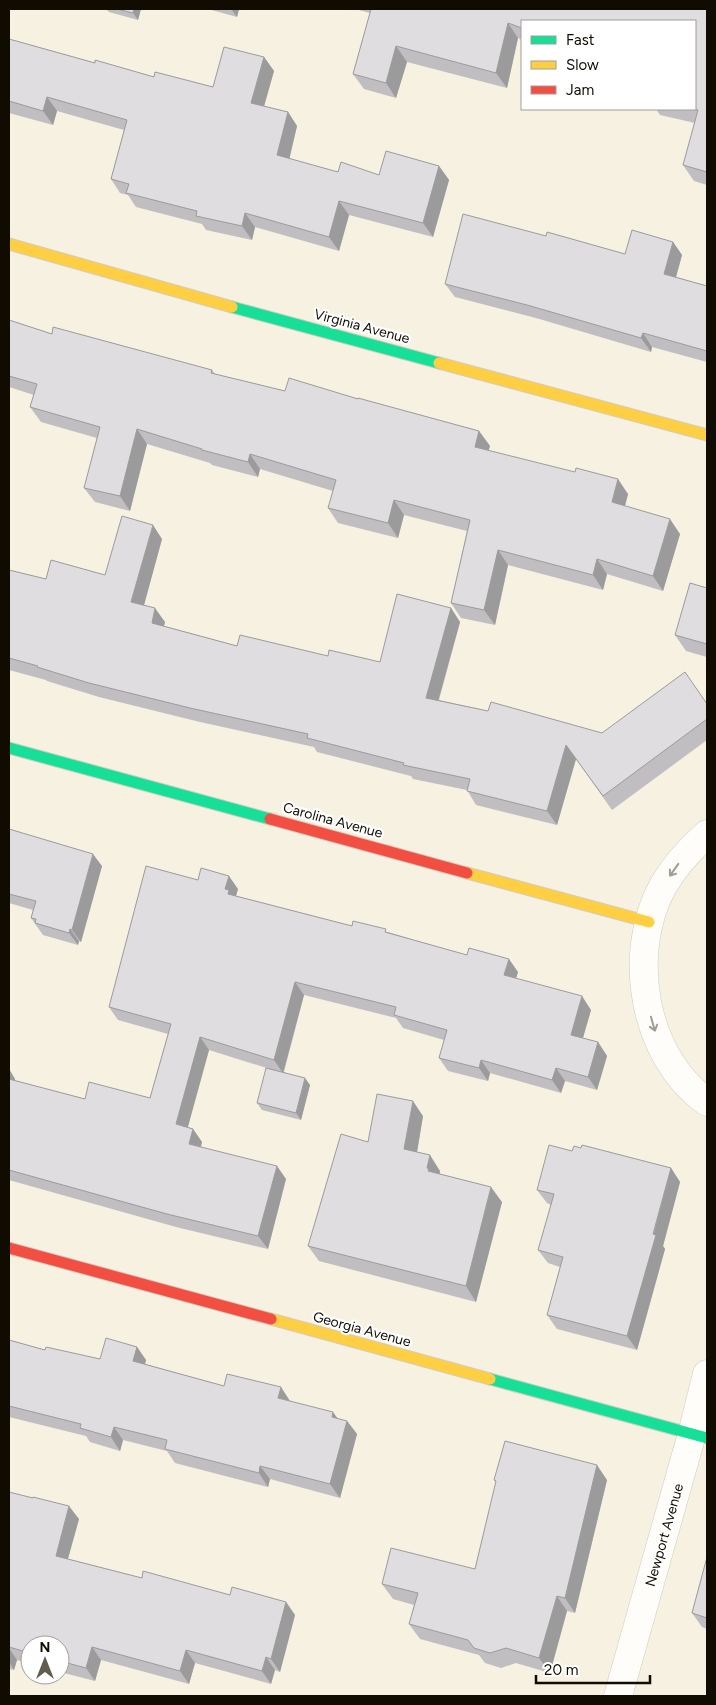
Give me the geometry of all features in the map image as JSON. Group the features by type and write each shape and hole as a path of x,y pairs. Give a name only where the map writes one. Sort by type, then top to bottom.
{"street":[{"name":"Virginia Avenue","path":"9,244 158,287 707,435"},
{"name":"Carolina Avenue","path":"9,748 649,922"},
{"path":"707,834 685,854 663,886 649,922 643,960 645,998 656,1035 674,1069 707,1102"},
{"name":"Georgia Avenue","path":"9,1248 700,1436"},
{"name":"Newport Avenue","path":"618,1696 700,1436 707,1374"}],"building":[{"path":"117,9 134,9 133,13"},
{"path":"371,9 707,9 707,172 683,165 698,110 696,110 696,20 521,20 521,28 508,23 496,73 396,46 386,83 353,74"},
{"path":"9,39 154,77 155,72 213,87 224,47 264,57 251,103 288,112 277,155 338,172 341,162 379,175 386,151 439,166 423,223 339,201 329,237 245,213 242,226 196,216 197,211 126,193 129,184 111,179 127,120 47,97 43,111 9,101"},
{"path":"463,214 546,236 547,232 625,254 632,230 673,242 664,274 707,286 707,351 643,333 641,338 527,305 445,284"},
{"path":"9,320 52,334 53,327 212,370 211,373 285,391 289,378 358,399 479,431 475,447 575,472 576,468 618,479 612,502 670,519 653,576 597,559 593,575 498,550 484,610 451,603 470,520 394,500 388,523 328,508 336,480 250,454 248,462 202,450 137,429 120,496 84,488 100,427 30,407 37,384 9,376"},
{"path":"122,516 153,525 131,602 155,608 152,623 237,646 240,635 328,656 329,650 380,662 397,594 451,608 426,698 488,711 491,702 602,733 685,672 707,704 707,719 603,796 566,745 547,811 467,791 470,779 403,765 404,763 307,738 308,734 89,683 9,658 9,570 46,579 51,560 105,575"},
{"path":"690,583 707,588 707,644 675,635"},
{"path":"9,829 93,854 72,930 70,929 69,933 35,923 36,919 31,918 36,901 9,894"},
{"path":"146,866 198,880 201,868 229,876 225,889 229,890 228,894 352,926 353,921 386,929 385,932 467,955 469,948 509,959 504,975 582,996 571,1035 598,1042 588,1077 556,1068 552,1080 481,1060 479,1068 439,1058 447,1030 394,1015 396,1007 295,982 274,1060 200,1037 176,1124 193,1129 189,1144 277,1166 258,1236 167,1214 9,1170 9,1079 85,1099 89,1082 150,1098 171,1024 109,1007"},
{"path":"266,1068 305,1078 296,1113 257,1103"},
{"path":"377,1094 413,1101 404,1149 430,1155 428,1171 491,1187 466,1286 308,1246 341,1134 368,1142"},
{"path":"549,1145 572,1151 574,1146 581,1148 582,1145 671,1168 653,1234 656,1235 627,1336 547,1315 563,1257 538,1250 554,1194 537,1190"},
{"path":"106,1338 137,1347 133,1361 224,1386 227,1374 281,1387 278,1398 333,1412 332,1417 347,1421 330,1484 260,1466 259,1473 165,1449 167,1440 114,1427 111,1437 80,1428 81,1424 9,1406 9,1340 45,1350 46,1347 100,1359"},
{"path":"505,1441 597,1465 565,1598 557,1596 539,1658 506,1648 490,1653 474,1648 468,1640 409,1624 418,1593 382,1584 391,1548 475,1569 496,1481 494,1480"},
{"path":"9,1492 69,1506 56,1556 142,1578 143,1571 230,1595 232,1587 286,1602 271,1659 266,1657 262,1671 186,1650 180,1671 92,1647 86,1668 70,1664 70,1635 20,1635 20,1650 9,1647"},
{"path":"707,1557 707,1618 692,1613"}],"traffic: fast":[{"path":"232,307 439,363"},
{"path":"9,748 270,819"},
{"path":"490,1379 707,1438"}],"traffic: slow":[{"path":"9,244 232,307"},
{"path":"439,363 707,435"},
{"path":"467,873 649,922"},
{"path":"271,1319 490,1379"}],"traffic: jam":[{"path":"270,819 467,873"},
{"path":"9,1248 271,1319"}]}
